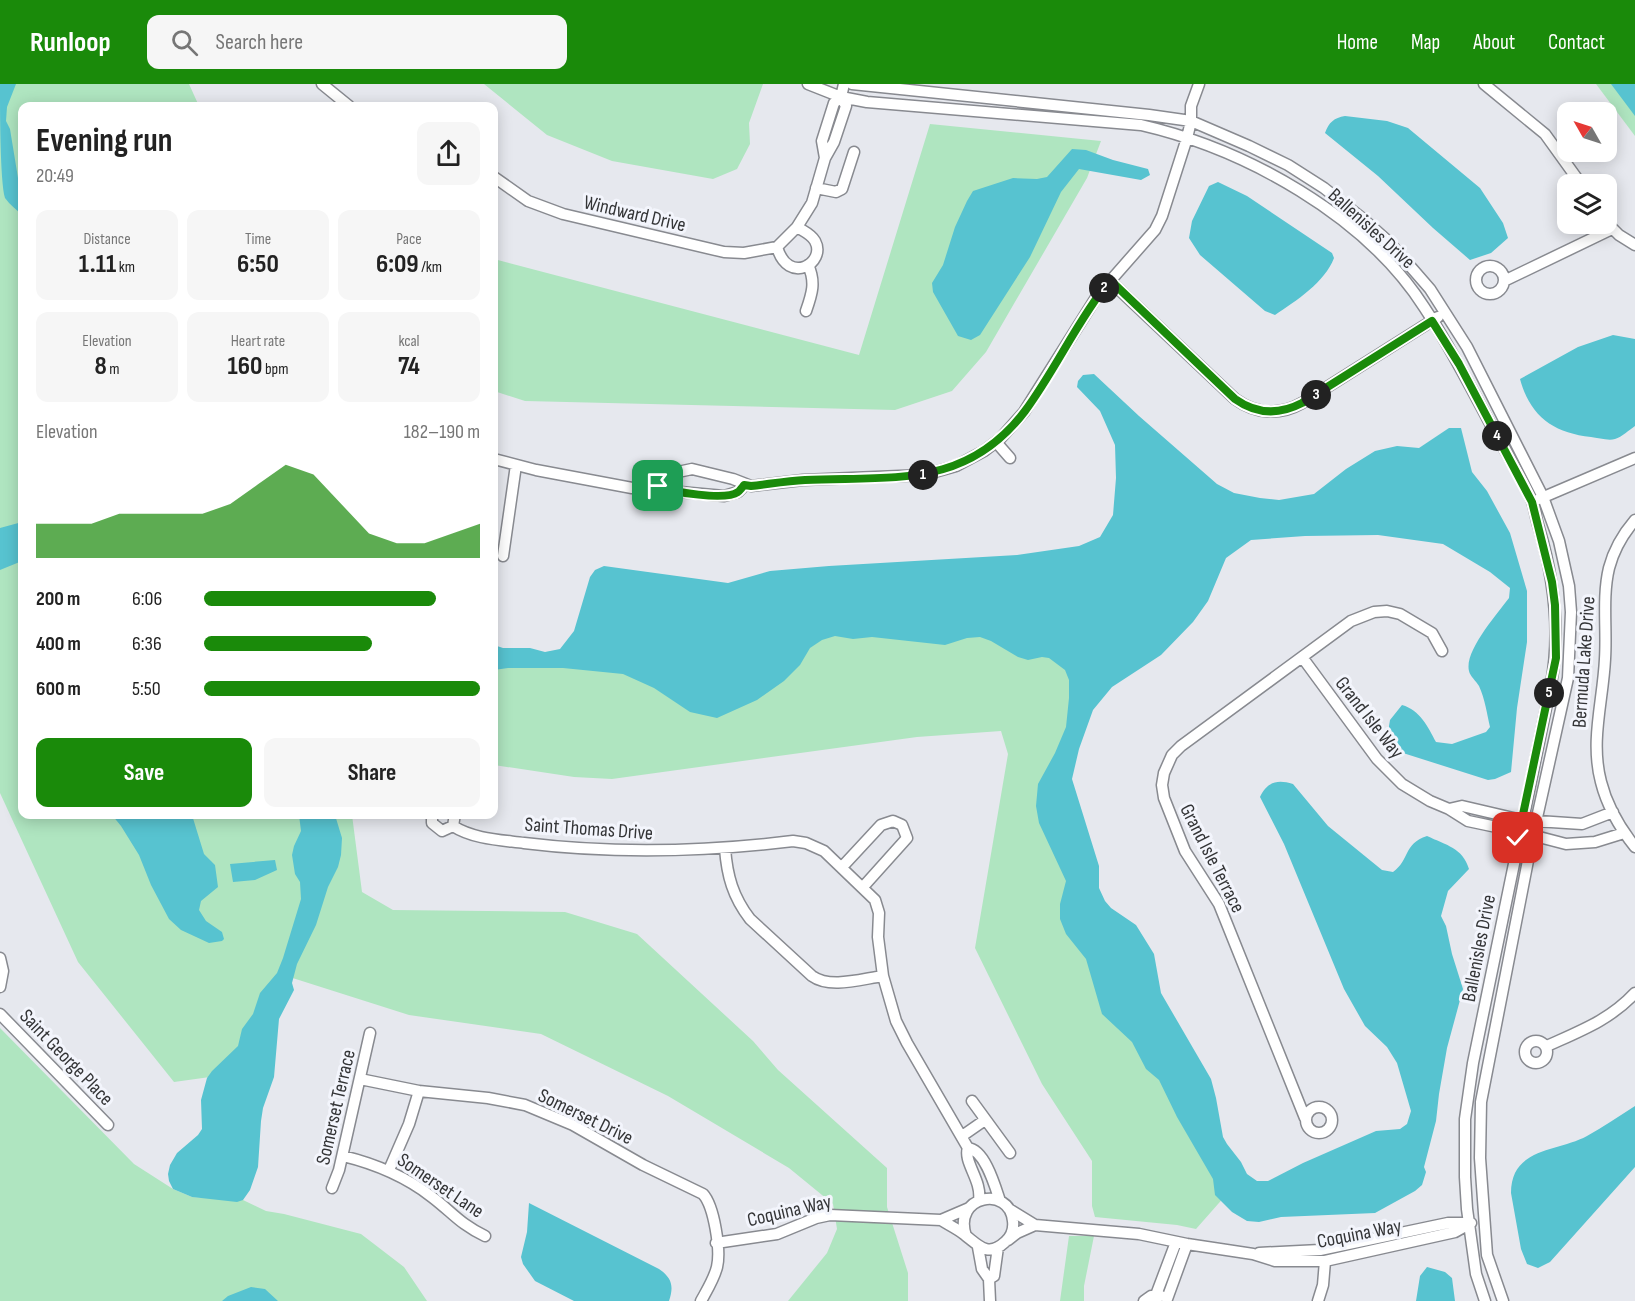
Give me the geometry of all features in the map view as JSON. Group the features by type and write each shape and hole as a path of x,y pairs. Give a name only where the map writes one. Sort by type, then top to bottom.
{"street":[{"path":"322,84 344,102"},
{"name":"Ballenisles Drive","path":"808,84 841,97 867,102 1141,125 1187,138 1241,159 1282,179 1320,204 1358,234 1389,263 1424,306 1459,364 1532,502 1552,582 1555,605 1556,658 1468,1090 1464,1144 1467,1209 1471,1223 1476,1274 1485,1301"},
{"path":"797,227 816,242 816,255 808,265 796,268 780,257 777,247 797,227 812,203 825,158 834,142 846,106 841,97 844,84"},
{"name":"Ballenisles Drive","path":"852,84 1191,121 1288,165 1324,188 1362,218 1389,242 1430,289 1467,346 1543,497 1559,542 1569,586 1571,639 1569,678 1533,836 1481,1102 1480,1158 1487,1255 1503,1301"},
{"path":"658,486 678,472 692,469 751,486 803,480 924,474 956,466 979,455 1010,429 1034,399 1088,309 1159,223 1187,138 1191,121 1191,106 1199,84"},
{"path":"1484,84 1545,134 1574,174"},
{"path":"816,188 836,192 842,189 854,152"},
{"name":"Windward Drive","path":"498,180 528,201 562,214 730,253 777,247"},
{"path":"1617,231 1635,244"},
{"path":"1504,281 1592,234"},
{"path":"806,311 814,286 808,265"},
{"path":"1110,280 1235,399 1248,407 1261,411 1282,411 1302,403 1446,312"},
{"path":"996,442 1010,458"},
{"path":"1532,502 1635,458"},
{"path":"498,460 632,488 658,486 669,491 724,496 738,492 744,485"},
{"path":"502,556 516,465"},
{"name":"Bermuda Lake Drive","path":"1635,520 1621,538 1614,552 1606,582 1605,660 1596,744 1601,782 1613,812 1624,833 1635,847"},
{"name":"Grand Isle Terrace","path":"1305,1118 1219,904 1185,851 1166,805 1162,785 1166,766 1181,746 1356,618 1381,611 1400,614 1432,633 1442,651"},
{"name":"Grand Isle Way","path":"1302,657 1386,770 1418,794 1468,821 1520,832"},
{"name":"Grand Isle Way","path":"1449,809 1462,806 1522,820"},
{"path":"1522,820 1582,824 1613,812"},
{"name":"Saint Thomas Drive","path":"432,819 432,824 438,829 446,830 454,820 460,830 484,837 579,848 636,851 724,848 800,842 818,848 863,887 878,906 883,976 896,1021 968,1148 966,1157 980,1187 979,1200"},
{"path":"842,867 881,825 893,821 902,825 907,838 863,887"},
{"path":"1520,832 1566,844 1595,842 1624,833"},
{"path":"724,848 730,884 742,908 750,919 812,976 829,983 883,976"},
{"path":"0,958 3,971 0,987"},
{"path":"1547,1046 1598,1023 1614,1013 1635,993"},
{"name":"Saint George Place","path":"0,1014 108,1125"},
{"name":"Somerset Terrace","path":"332,1188 343,1156 370,1033"},
{"name":"Somerset Drive","path":"360,1079 419,1091 505,1101 550,1114 655,1171 703,1194 710,1205 718,1256 716,1269 701,1301"},
{"path":"389,1170 409,1124 419,1091"},
{"path":"972,1101 1010,1153"},
{"path":"962,1136 986,1120"},
{"name":"Saint Thomas Drive","path":"968,1148 975,1150 987,1167 1000,1201"},
{"name":"Somerset Lane","path":"343,1156 370,1162 389,1170 433,1197 467,1227 485,1236"},
{"path":"971,1166 981,1159"},
{"path":"966,1236 963,1221 969,1208 979,1200 986,1198 1000,1201 1009,1209 1014,1225 1008,1240"},
{"name":"Coquina Way","path":"716,1243 777,1234 816,1218 830,1215 941,1220 969,1208"},
{"name":"Coquina Way","path":"1009,1209 1035,1225 1139,1234 1252,1254 1275,1261 1326,1261 1455,1232 1471,1223"},
{"path":"941,1220 966,1236 978,1247 991,1249 1035,1225"},
{"name":"Coquina Way","path":"1252,1254 1320,1250 1448,1223 1484,1221"},
{"path":"1144,1301 1164,1298 1182,1243"},
{"path":"978,1247 982,1269 989,1279 990,1301"},
{"path":"989,1279 994,1275 998,1247"},
{"path":"1318,1301 1326,1261"}],"green space":[{"path":"0,84 189,84 197,102 18,102 18,819 353,819 362,892 393,910 565,912 637,934 753,1041 778,1070 887,1168 887,1207 908,1273 908,1301 788,1301 827,1253 837,1229 833,1204 789,1168 668,1096 541,1034 409,1015 280,974 241,1049 210,1077 174,1082 78,962 0,793"},
{"path":"484,84 763,84 749,123 750,144 737,169 713,179 612,161 547,135"},
{"path":"1596,84 1635,84 1635,136 1617,112 1617,102 1610,102"},
{"path":"930,124 1101,141 1087,178 986,352 952,391 895,410 525,401 498,392 498,260 859,355"},
{"path":"1174,558 1083,686 1057,782 1072,853 1226,1195 1196,1229 1095,1217 1092,1206 1092,1161 1042,1084 975,948 1008,754 1001,731 917,737 612,779 574,777 498,766 498,657 823,625"},
{"path":"0,1028 134,1164 173,1189 192,1197 243,1200 266,1211 361,1234 404,1267 427,1301 0,1301"},
{"path":"1069,1236 1094,1236 1084,1286 1084,1301 1060,1301"}],"water":[{"path":"0,84 16,84 7,107 6,121 10,129 18,178 18,211 5,198"},
{"path":"1611,84 1635,84 1635,116"},
{"path":"1345,116 1387,121 1408,128 1480,188 1503,223 1508,238 1491,253 1470,260 1378,176 1325,133 1332,121"},
{"path":"1072,149 1086,150 1148,169 1150,175 1141,180 1079,169 1061,192 1030,257 980,335 971,340 958,336 933,292 932,283 943,265 955,227 973,191 1013,178 1047,177"},
{"path":"1218,182 1247,196 1332,253 1334,258 1330,267 1317,283 1275,315 1265,311 1200,255 1189,238 1192,221 1209,186"},
{"path":"1613,335 1635,339 1635,426 1613,440 1577,435 1554,427 1537,413 1524,392 1520,379 1578,347"},
{"path":"1094,374 1217,484 1234,493 1260,498 1279,500 1314,494 1346,469 1375,451 1397,446 1419,448 1449,428 1461,428 1472,472 1487,491 1510,533 1527,591 1527,642 1517,708 1511,772 1488,780 1403,753 1389,733 1390,720 1402,705 1419,715 1436,742 1452,744 1486,732 1490,727 1484,701 1479,686 1469,671 1469,663 1483,633 1509,598 1510,588 1490,572 1443,544 1378,535 1305,536 1251,540 1226,558 1208,601 1193,622 1161,655 1112,687 1093,710 1079,749 1072,779 1099,866 1099,888 1111,908 1136,925 1154,954 1161,993 1211,1079 1223,1137 1247,1174 1257,1181 1268,1181 1376,1131 1400,1129 1407,1124 1411,1111 1397,1063 1387,1047 1365,1026 1344,989 1284,844 1260,797 1263,792 1273,783 1293,784 1328,826 1382,870 1393,872 1414,843 1427,836 1453,848 1463,856 1469,869 1448,891 1441,916 1446,926 1463,989 1447,1048 1436,1121 1424,1167 1426,1172 1422,1185 1415,1191 1375,1213 1281,1217 1259,1222 1247,1221 1232,1212 1215,1195 1213,1179 1177,1117 1159,1080 1146,1069 1132,1042 1102,1014 1086,959 1066,934 1060,919 1060,904 1066,881 1039,823 1036,806 1038,784 1066,727 1069,698 1069,680 1065,670 1049,658 1028,660 1018,657 980,637 967,638 945,645 872,637 853,639 835,636 822,640 810,648 800,665 784,681 757,700 717,718 690,712 654,688 623,674 563,668 498,669 498,646 530,648 545,652 560,649 574,631 590,577 595,570 604,566 728,583 770,571 1017,555 1079,546 1100,537 1113,515 1116,478 1115,445 1100,411 1077,387 1083,375"},
{"path":"18,523 18,563 0,570 0,528"},
{"path":"115,819 193,819 204,854 215,865 218,887 201,901 199,910 206,921 222,932 224,939 222,941 209,943 181,930 169,919 151,885 139,855"},
{"path":"300,819 336,819 342,838 341,855 316,925 297,964 292,983 294,990 279,1019 274,1077 261,1121 258,1167 250,1190 243,1200 237,1202 192,1197 173,1189 168,1174 170,1165 177,1153 202,1129 201,1100 207,1078 238,1046 242,1029 253,1014 260,993 277,973 283,958 301,899 300,882 295,874 292,855 301,831"},
{"path":"275,860 277,870 255,880 233,882 230,864"},
{"path":"1635,1106 1635,1167 1550,1262 1538,1268 1527,1264 1521,1249 1511,1193 1513,1178 1519,1167 1538,1153 1587,1136"},
{"path":"529,1203 659,1269 671,1283 669,1301 574,1301 535,1281 521,1257 527,1232"},
{"path":"1427,1267 1445,1272 1452,1278 1455,1301 1416,1301 1420,1276"},
{"path":"251,1287 265,1289 278,1301 222,1301 228,1296"}],"route":[{"path":"658,486 669,491 724,496 738,492 744,485 803,480 894,477 937,472 956,466 984,451 1010,429 1034,399 1088,309 1110,280 1235,399 1248,407 1261,411 1275,412 1295,407 1432,321 1459,364 1532,502 1552,582 1556,658 1518,838"}]}
